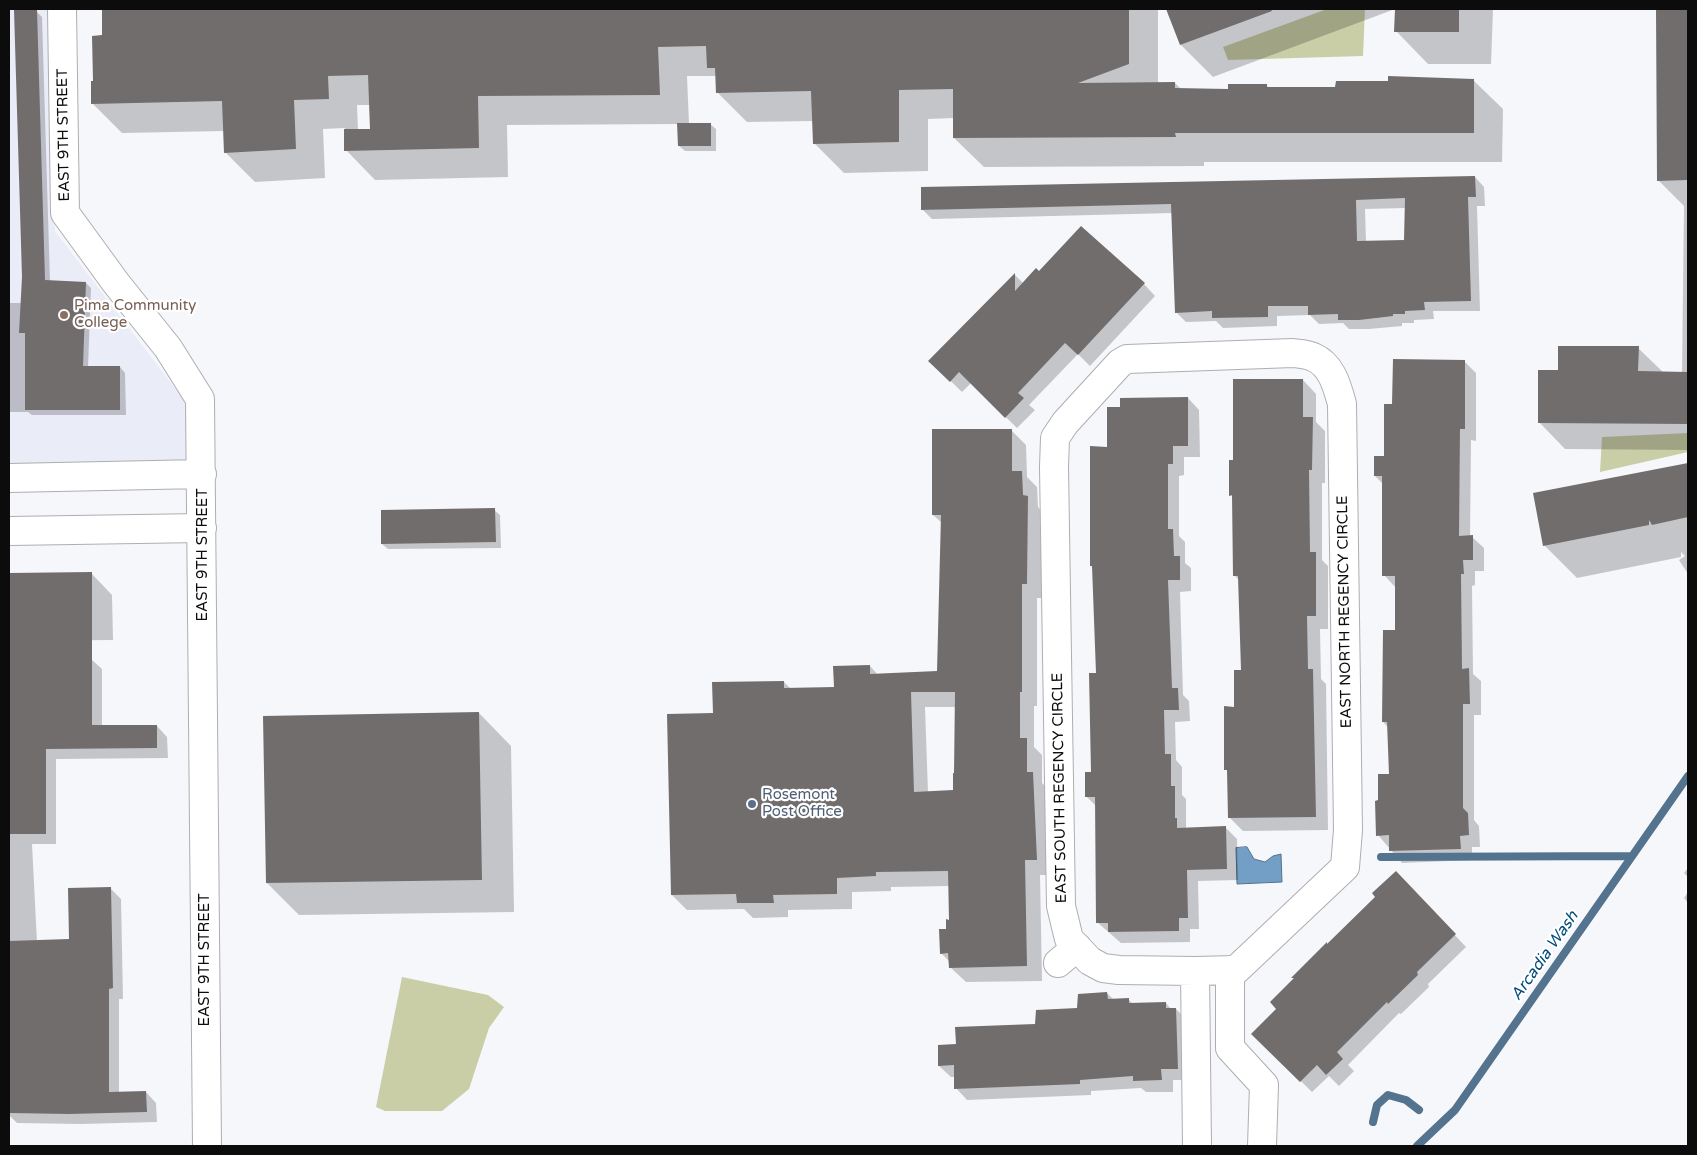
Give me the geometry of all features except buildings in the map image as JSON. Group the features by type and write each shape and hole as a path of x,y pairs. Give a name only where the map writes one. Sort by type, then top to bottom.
{"street":[{"name":"EAST 9TH STREET","path":"62,9 65,213 116,283 168,348 200,399 207,1146"},
{"name":"EAST NORTH REGENCY CIRCLE","path":"1133,358 1293,352 1313,357 1329,369 1338,386 1342,404 1348,830 1345,867 1236,970 1230,970"},
{"name":"EAST SOUTH REGENCY CIRCLE","path":"1133,358 1120,362 1065,423 1055,438 1061,906 1069,939 1068,955 1090,961 1103,968 1196,971"},
{"path":"9,478 202,474"},
{"path":"9,531 202,528"},
{"path":"1197,1146 1196,971 1230,970 1230,1048 1264,1085 1262,1146"},
{"path":"1196,1064 1246,1066"}],"shaded area":[{"name":"Pima Community College","path":"9,9 51,9 55,231 184,400 192,437 191,468 9,471"}],"green space":[{"path":"1327,9 1365,9 1363,56 1228,60 1223,47"},
{"path":"1688,433 1688,452 1600,472 1602,437"},
{"path":"402,977 488,995 504,1007 489,1028 469,1089 442,1111 385,1111 376,1107"}],"water":[{"path":"1247,847 1254,859 1265,862 1273,856 1281,854 1282,882 1237,884 1236,848"}],"waterway":[{"name":"Arcadia Wash","path":"1417,1146 1455,1110 1688,776"},
{"path":"1381,857 1632,856"},
{"path":"1373,1122 1377,1105 1388,1095 1406,1100 1419,1110"}],"place":[{"name":"Pima Community College","path":"64,315"},
{"name":"Rosemont Post Office","path":"752,804"}]}
